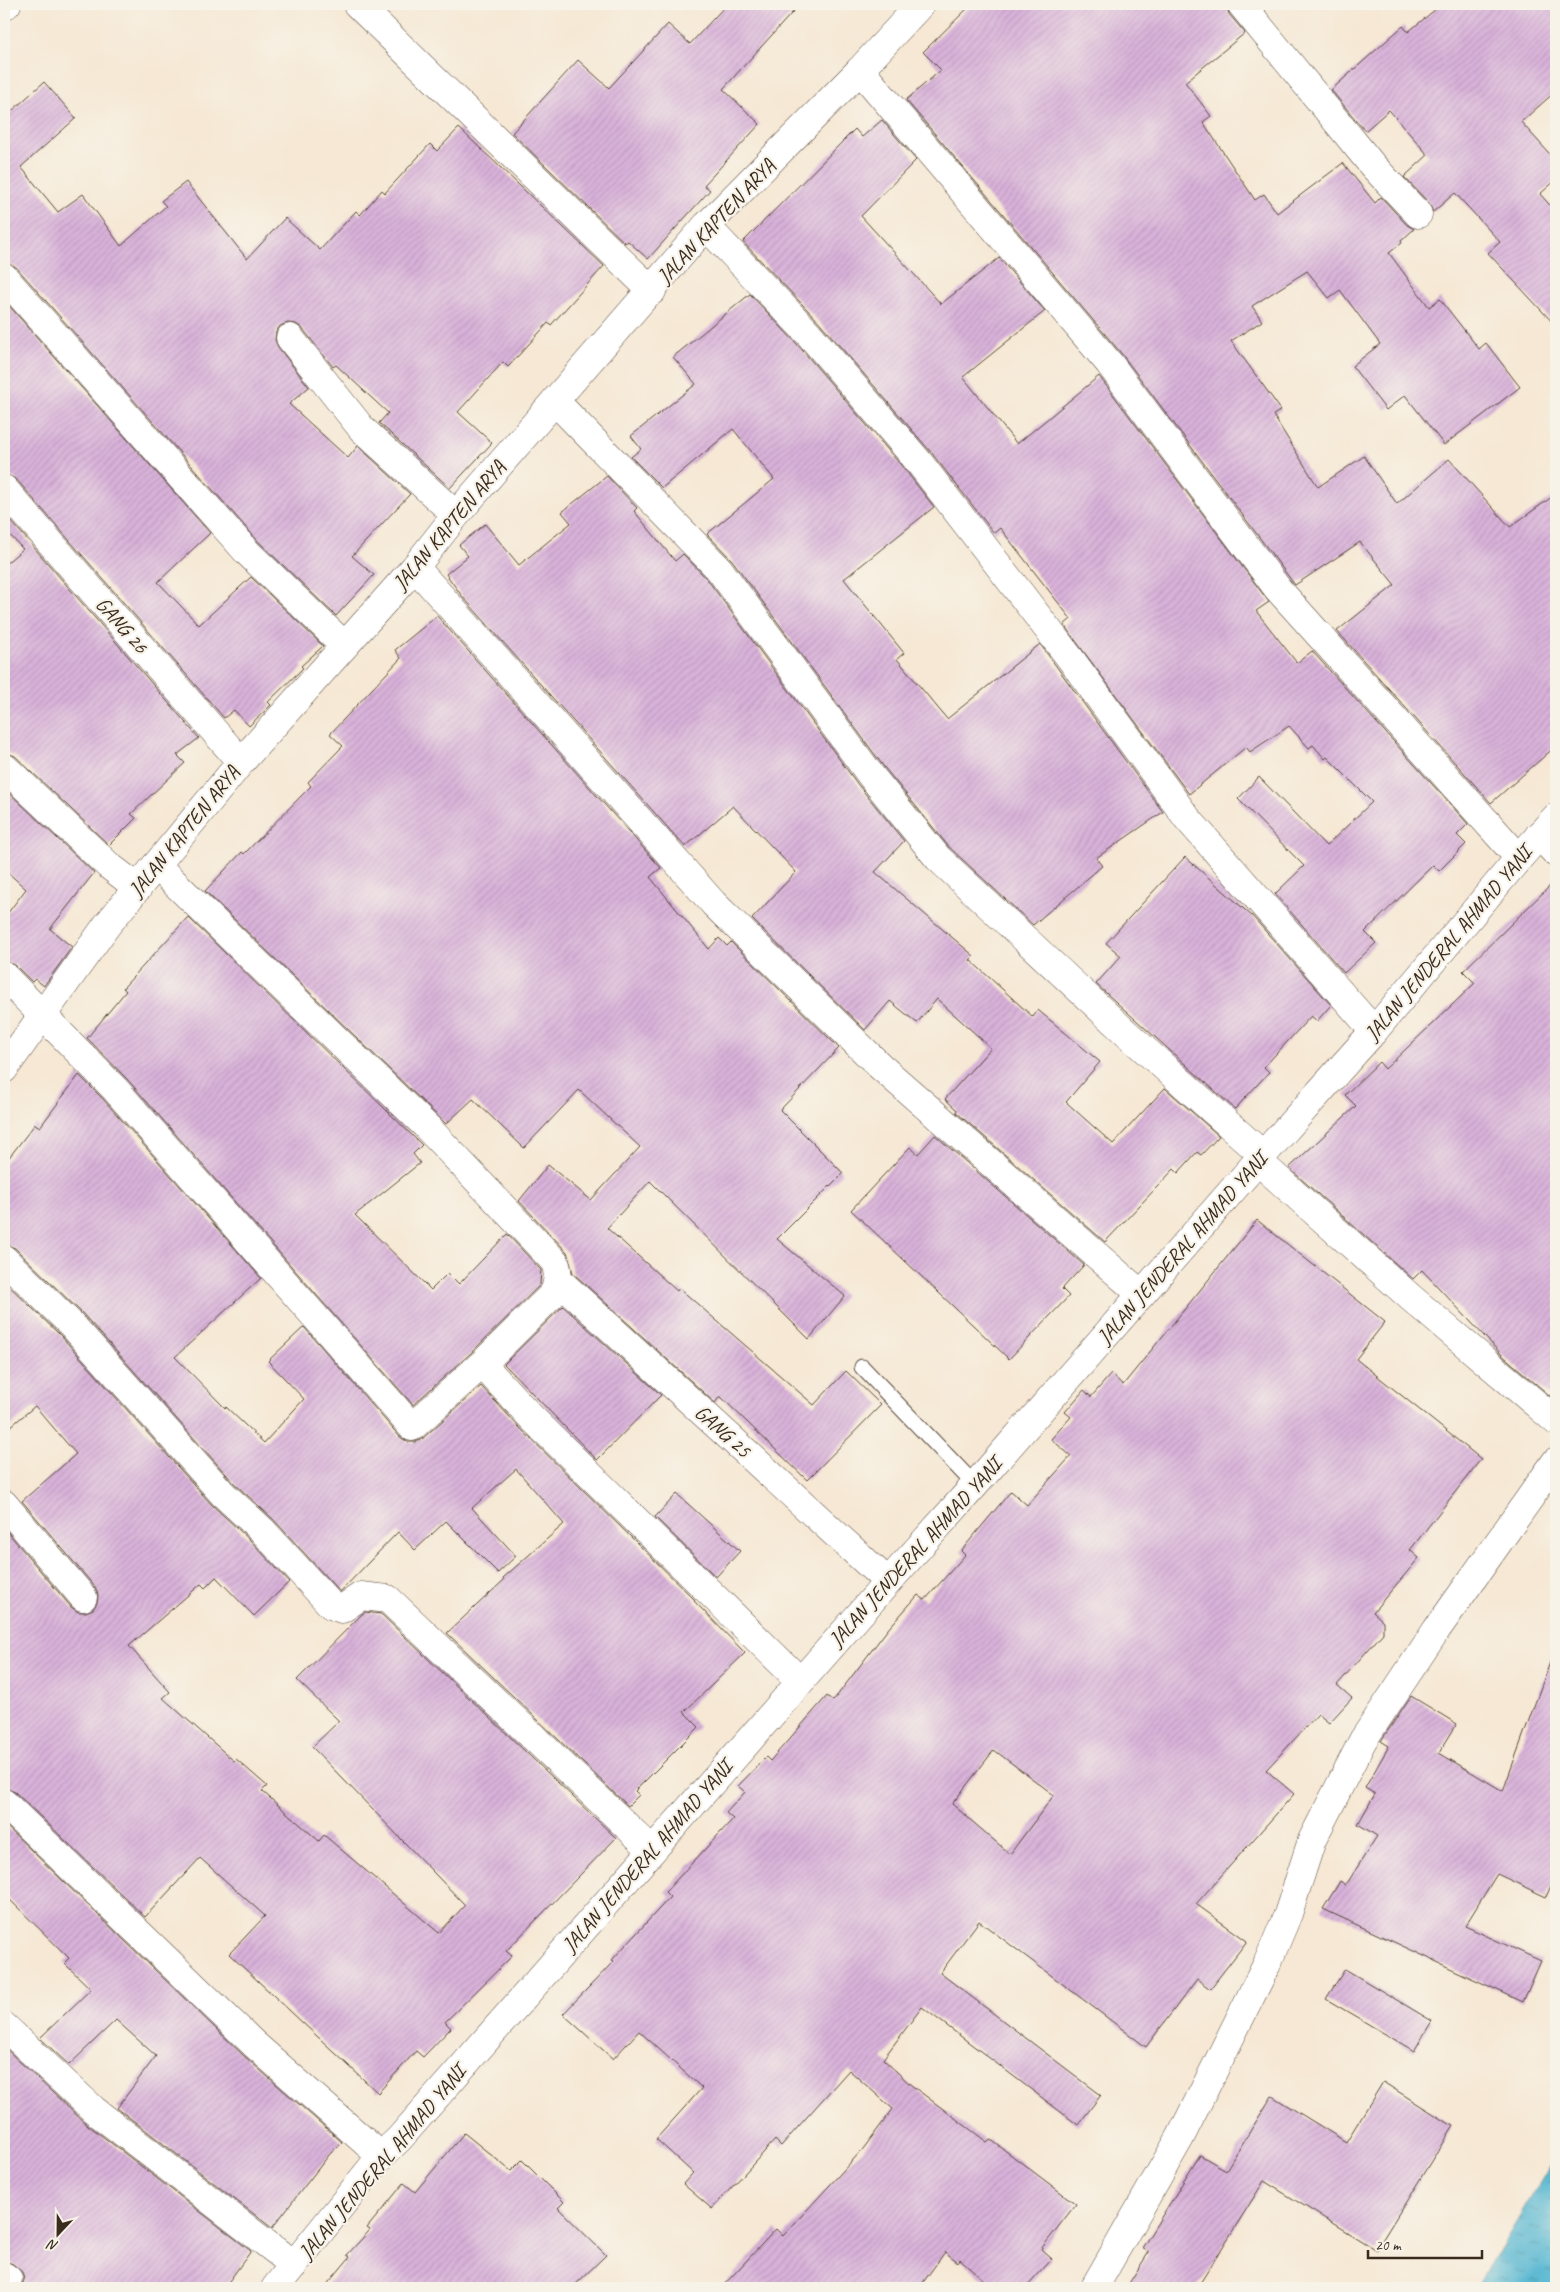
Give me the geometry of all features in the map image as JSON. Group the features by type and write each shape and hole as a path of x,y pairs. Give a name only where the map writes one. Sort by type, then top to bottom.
{"street":[{"path":"357,4 652,291"},
{"name":"JALAN KAPTEN ARYA","path":"4,1069 42,1013 107,925 241,762 415,567 456,515 652,291 706,226 860,70 921,4"},
{"path":"1241,4 1373,166 1418,214"},
{"path":"860,70 1109,363 1278,590 1519,858"},
{"path":"706,226 809,334 918,461 1070,658 1187,818 1374,1031"},
{"path":"4,276 247,552 344,646"},
{"path":"290,338 362,428 456,515"},
{"path":"556,401 719,569 872,777 938,858 1410,1297 1556,1421"},
{"name":"GANG 26","path":"4,489 241,762"},
{"path":"415,567 714,904 881,1067 1141,1294"},
{"path":"4,767 108,865 138,888"},
{"name":"JALAN JENDERAL AHMAD YANI","path":"275,2288 381,2156 399,2139 800,1681 976,1485 1260,1158 1374,1031 1519,858 1551,835"},
{"path":"4,976 42,1013 172,1153 285,1285 412,1427 482,1364 553,1294 558,1280 555,1262 425,1125 156,865"},
{"path":"4,1260 72,1325 223,1494 262,1530 330,1605 342,1609 361,1596 388,1598 652,1850"},
{"name":"GANG 25","path":"558,1280 888,1582"},
{"path":"482,1364 531,1417 800,1681"},
{"path":"1094,2288 1180,2138 1267,1964 1288,1914 1312,1840 1363,1740 1437,1629 1556,1461"},
{"path":"4,1504 83,1597"},
{"path":"4,1803 254,2044 381,2156"},
{"path":"4,2026 100,2115 294,2265"}],"lane":[{"path":"862,1367 976,1485"}],"water":[{"path":"1556,2154 1556,2288 1477,2288 1553,2161"}],"building":[{"path":"727,4 800,4 723,89 760,124 704,185 710,190 648,259 628,241 625,243 512,133 578,60 609,88 668,24 690,44"},
{"path":"972,4 1226,4 1229,14 1245,33 1185,82 1211,116 1203,122 1255,200 1264,194 1277,213 1343,163 1375,203 1381,197 1407,225 1414,229 1401,241 1402,243 1389,253 1429,307 1440,299 1479,349 1486,343 1520,387 1444,445 1405,395 1386,410 1352,366 1380,344 1340,290 1329,298 1307,271 1252,306 1262,321 1231,341 1281,410 1273,415 1318,487 1364,456 1397,504 1449,459 1510,527 1556,494 1556,746 1491,803 1337,631 1395,585 1360,542 1295,585 1121,353 906,100 941,70 923,52"},
{"path":"1442,4 1556,4 1556,91 1521,122 1556,161 1556,180 1540,194 1556,212 1556,326 1488,253 1500,242 1455,193 1433,212 1429,203 1404,177 1428,155 1389,110 1365,131 1331,90 1403,26 1408,32"},
{"path":"44,82 76,118 21,167 58,212 83,194 121,246 166,206 161,201 186,182 247,259 285,218 320,250 356,211 360,215 382,190 385,193 430,144 437,151 459,128 604,266 551,325 548,323 508,367 503,362 458,412 492,443 450,488 379,423 388,413 336,365 333,367 302,328 296,324 288,323 280,326 276,332 275,340 278,347 309,387 289,404 348,458 358,446 410,494 352,556 374,575 336,616 258,541 16,267 4,262 4,118"},
{"path":"882,120 916,160 861,216 941,304 999,258 1045,311 963,377 1017,444 1099,376 1269,602 1256,611 1297,663 1312,651 1468,824 1457,835 1466,844 1439,871 1433,865 1365,932 1376,943 1344,973 1275,894 1304,866 1238,799 1259,777 1326,846 1372,802 1327,757 1325,759 1313,745 1309,748 1289,726 1250,752 1246,747 1189,794 1064,625 1071,619 1000,528 994,533 930,451 821,324 743,242 855,129 862,137"},
{"path":"750,294 797,344 906,471 934,507 844,579 904,653 897,659 947,719 1040,644 1163,812 1096,858 1102,866 1033,925 949,847 884,767 732,560 707,534 774,479 733,429 662,488 631,457 641,449 631,436 696,384 673,357"},
{"path":"4,300 210,533 158,582 199,625 251,577 323,646 301,666 303,668 268,702 271,705 249,726 234,710 224,718 16,479 4,474"},
{"path":"607,476 637,508 634,511 675,561 683,554 707,579 859,786 904,841 875,872 974,956 970,960 1033,1017 1038,1010 1100,1062 1066,1102 1113,1144 1165,1088 1219,1136 1201,1155 1197,1152 1178,1173 1174,1169 1105,1242 956,1112 957,1110 945,1099 991,1048 937,999 917,1023 890,1001 865,1030 752,919 796,872 733,806 685,847 462,596 446,574 468,556 459,545 485,524 519,565 571,523 562,512"},
{"path":"4,513 199,738 177,755 185,763 131,814 136,818 109,845 15,756 4,752 4,565 23,549 4,529"},
{"path":"437,616 661,868 650,877 709,949 719,938 727,946 731,942 839,1048 780,1110 843,1173 777,1239 845,1296 809,1339 650,1181 607,1228 677,1291 679,1288 814,1405 846,1371 881,1405 807,1480 720,1396 715,1403 573,1273 567,1252 519,1201 548,1165 591,1200 640,1147 579,1090 524,1148 473,1099 446,1124 205,891 242,852 244,854 311,786 308,782 343,746 330,734 401,658 395,650"},
{"path":"4,788 94,873 50,929 72,947 44,986 35,979 32,982 15,965 4,961 4,918 26,889 4,869"},
{"path":"1185,857 1252,916 1331,1005 1317,1021 1311,1016 1264,1067 1269,1072 1235,1109 1096,984 1121,956 1106,943"},
{"path":"1556,880 1556,1401 1501,1354 1422,1270 1413,1279 1289,1168 1356,1106 1345,1095 1379,1062 1385,1069 1475,983 1463,971"},
{"path":"188,917 422,1145 413,1154 420,1163 355,1215 431,1290 448,1273 459,1284 507,1234 541,1270 540,1285 471,1353 413,1405 127,1079 87,1038 126,991 123,988"},
{"path":"79,1075 104,1100 261,1278 175,1357 225,1408 264,1443 304,1399 268,1361 304,1327 400,1437 408,1442 416,1442 422,1439 481,1386 520,1428 695,1600 745,1653 684,1712 699,1727 635,1791 639,1795 628,1806 447,1633 504,1580 503,1578 564,1524 516,1469 472,1508 516,1556 498,1573 446,1521 415,1550 398,1532 340,1592 273,1519 234,1483 83,1314 15,1248 4,1244 4,1164 35,1124 40,1127"},
{"path":"935,1135 1084,1265 1062,1289 1069,1296 1009,1359 851,1210 910,1147 918,1154"},
{"path":"1257,1220 1385,1322 1356,1359 1481,1459 1410,1550 1419,1558 1373,1612 1383,1621 1383,1633 1337,1685 1352,1698 1329,1723 1318,1714 1266,1770 1294,1794 1196,1904 1247,1941 1210,1989 1197,1979 1146,2047 979,1921 940,1973 1101,2095 1078,2125 922,2007 883,2059 911,2085 987,2142 990,2139 1076,2204 1041,2249 1052,2259 1026,2288 993,2288 960,2259 958,2262 945,2252 919,2288 721,2288 776,2229 783,2236 863,2149 893,2109 849,2070 781,2146 775,2140 712,2209 683,2184 693,2173 656,2139 702,2088 639,2031 613,2059 563,2014 614,1961 612,1960 670,1897 665,1892 733,1819 726,1813 745,1792 738,1786 766,1757 770,1761 827,1696 833,1701 888,1629 918,1595 925,1600 965,1555 961,1551 1011,1491 1027,1505 1071,1456 1051,1439 1071,1417 1065,1412 1084,1390 1091,1397 1111,1374 1123,1385","holes":["994,1750 1054,1795 1010,1854 952,1804"]},
{"path":"4,1281 61,1336 211,1504 251,1541 289,1582 254,1616 216,1577 205,1588 201,1584 129,1646 170,1692 163,1698 234,1761 236,1759 267,1786 262,1791 319,1841 324,1835 439,1933 465,1905 312,1747 339,1721 297,1680 361,1615 365,1612 381,1614 616,1838 506,1951 512,1956 445,2022 451,2028 423,2057 416,2051 378,2093 229,1954 265,1916 200,1858 145,1917 15,1792 4,1788 4,1528 71,1607 78,1612 86,1612 93,1609 97,1603 98,1595 95,1587 22,1501 76,1454 35,1406 4,1432"},
{"path":"563,1306 661,1395 597,1460 504,1364"},
{"path":"677,1494 740,1551 716,1577 655,1517"},
{"path":"1553,1654 1556,1655 1556,1874 1546,1897 1497,1874 1465,1926 1541,1961 1523,2002 1323,1909 1340,1881 1346,1885 1377,1836 1358,1824 1375,1794 1365,1788 1389,1746 1381,1741 1411,1696 1457,1724 1439,1753 1503,1791"},
{"path":"4,1824 243,2055 342,2142 329,2155 272,2228 117,2108 156,2056 116,2020 69,2065 40,2038 91,1989 64,1963 69,1958 4,1894"},
{"path":"1345,1969 1432,2021 1414,2051 1326,1999"},
{"path":"4,2047 84,2122 251,2251 224,2288 21,2288 24,2280 22,2272 13,2264 4,2261"},
{"path":"1383,2082 1453,2126 1376,2250 1264,2181 1197,2288 1126,2288 1149,2252 1142,2248 1200,2155 1226,2170 1272,2096 1346,2142"},
{"path":"464,2133 511,2171 522,2160 564,2202 558,2208 606,2255 572,2288 324,2288 350,2257 347,2255 370,2230 367,2228 404,2183 415,2192"}]}
